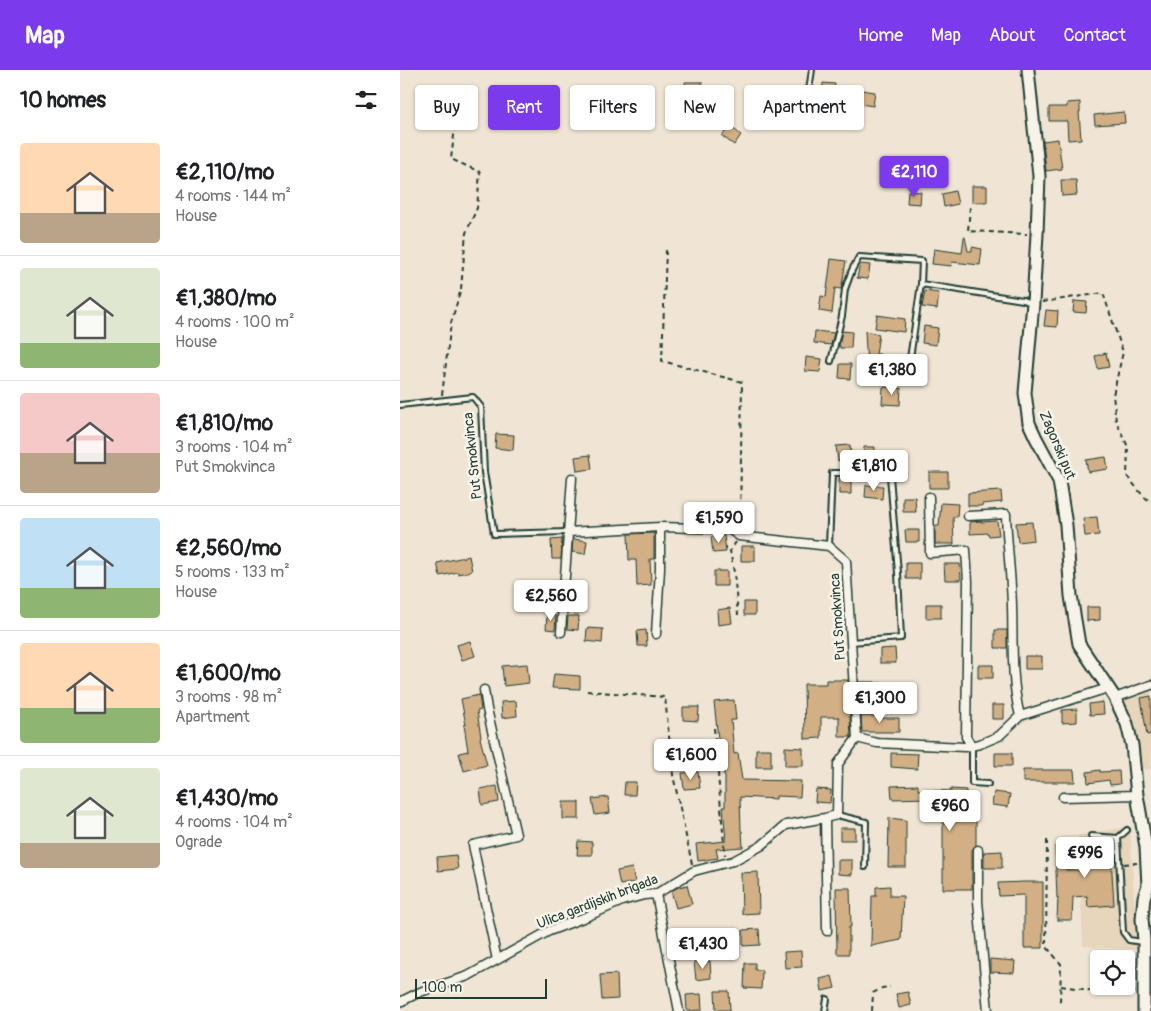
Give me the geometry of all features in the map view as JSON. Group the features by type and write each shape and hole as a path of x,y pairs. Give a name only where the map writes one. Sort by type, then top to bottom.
{"main road":[{"name":"Zagorski put","path":"1028,70 1039,176 1033,304 1025,393 1029,423 1060,482 1066,525 1071,596 1080,644 1111,693 1127,724 1132,745 1137,795 1148,852 1149,884 1144,897 1142,919 1144,941"},
{"path":"1146,1009 1144,941 1151,917"}],"street":[{"path":"561,632 572,478"},
{"path":"929,497 930,553 966,550 968,582 966,737 971,745"},
{"path":"968,516 1006,514 1014,660 1020,716"},
{"name":"Put Smokvinca","path":"568,532 660,527 729,529 739,536 829,546 846,561 857,738"},
{"path":"656,634 660,569 660,527"},
{"path":"837,815 838,764 857,738 877,744 965,747 980,744 999,736 1020,716 1151,685"},
{"path":"484,690 516,835 473,845 497,960"},
{"path":"1063,797 1137,795"},
{"name":"Ulica gardijskih brigada","path":"400,1002 420,992 468,976 549,931 622,901 656,894 694,870 732,861 760,846 786,825 837,815"},
{"path":"825,818 827,930"},
{"path":"978,850 978,901 988,1011"},
{"path":"656,894 679,1011"}],"lane":[{"path":"810,85 812,70"},
{"path":"831,361 842,316 845,289 859,257 922,261 921,284 909,365"},
{"path":"921,284 1023,300 1033,304"},
{"name":"Put Smokvinca","path":"400,405 473,397 481,406 484,472 494,534 568,532"},
{"path":"829,546 832,473 890,476 901,638 851,642"},
{"path":"971,745 972,783 988,784"},
{"path":"837,815 866,822 865,867"},
{"path":"1091,836 1118,838 1127,830"},
{"path":"1118,838 1123,932 1129,940 1144,941"},
{"path":"825,1011 827,999"}],"path":[{"path":"441,400 450,323 461,289 466,233 477,208 480,172 451,159 455,130"},
{"path":"970,208 968,231 1037,234"},
{"path":"666,250 662,361 742,382 739,536 730,551 738,615"},
{"path":"1033,304 1103,293 1123,352 1113,395 1116,422 1128,447 1127,476 1144,497 1151,502"},
{"path":"587,691 665,697 673,776 694,870"},
{"path":"714,728 727,862"},
{"path":"1047,840 1046,946 1061,964 1060,1003"},
{"path":"1130,864 1136,863"},
{"path":"1061,986 1095,991 1144,992"},
{"path":"872,1011 873,993 882,988 890,987"}],"shaded area":[{"path":"1151,689 1151,769 1140,769 1137,736 1132,721 1121,701"},
{"path":"1121,828 1130,829 1137,950 1083,946 1078,835"}],"building":[{"path":"685,82 702,82 702,85 685,85"},
{"path":"823,83 835,84 835,85 823,85"},
{"path":"864,90 875,92 873,106 864,105"},
{"path":"1080,102 1081,139 1068,140 1067,121 1049,121 1049,107 1067,107 1067,103"},
{"path":"1124,112 1125,123 1095,125 1094,115"},
{"path":"734,129 741,135 734,145 722,136 727,130"},
{"path":"1058,139 1062,169 1046,171 1043,141"},
{"path":"1061,180 1076,180 1077,195 1062,196"},
{"path":"972,186 987,186 987,202 972,202"},
{"path":"908,191 921,192 920,204 907,203"},
{"path":"955,191 958,204 944,207 942,194"},
{"path":"964,237 968,251 972,251 972,247 982,249 980,265 952,262 951,266 932,264 934,249 962,253"},
{"path":"831,259 846,261 841,289 835,288 832,313 819,311 821,296 826,297"},
{"path":"860,264 870,265 868,279 857,278"},
{"path":"925,291 939,293 937,309 922,307"},
{"path":"1074,301 1087,302 1086,313 1073,312"},
{"path":"1046,310 1058,311 1057,327 1044,326"},
{"path":"877,315 905,319 904,332 875,328"},
{"path":"924,326 938,328 936,345 922,343"},
{"path":"815,331 834,333 831,345 814,343"},
{"path":"842,331 852,332 851,348 840,348"},
{"path":"865,331 879,334 876,354 900,357 899,369 884,369 885,366 867,367"},
{"path":"1106,353 1109,367 1098,369 1095,356"},
{"path":"806,357 822,359 820,372 805,371"},
{"path":"840,364 851,364 850,379 839,378"},
{"path":"883,387 901,388 900,405 882,404"},
{"path":"496,434 514,435 513,450 495,448"},
{"path":"850,445 851,459 838,461 836,446"},
{"path":"864,447 875,447 874,464 863,463"},
{"path":"590,455 592,469 577,471 575,457"},
{"path":"1106,457 1108,469 1088,472 1086,460"},
{"path":"929,472 948,472 948,488 929,488"},
{"path":"839,478 851,478 851,494 839,494"},
{"path":"866,485 883,486 882,499 865,497"},
{"path":"1001,491 1002,502 982,504 982,506 968,506 968,493"},
{"path":"903,497 915,497 916,512 903,512"},
{"path":"941,503 958,504 957,517 953,517 954,544 935,544 935,526 939,526"},
{"path":"1097,517 1099,535 1085,536 1083,518"},
{"path":"997,521 999,535 989,536 988,533 970,534 970,522"},
{"path":"1032,522 1034,540 1018,542 1016,523"},
{"path":"905,530 919,530 919,542 906,542"},
{"path":"654,533 654,559 650,559 651,585 637,586 636,560 629,560 628,534"},
{"path":"724,535 726,552 713,553 711,537"},
{"path":"562,539 561,559 552,559 551,540"},
{"path":"573,539 587,541 585,554 572,552"},
{"path":"741,546 755,546 755,561 741,561"},
{"path":"469,556 472,571 440,576 437,563"},
{"path":"906,563 920,563 920,579 906,579"},
{"path":"944,564 960,564 961,580 945,580"},
{"path":"714,571 727,571 727,586 714,586"},
{"path":"548,584 559,585 558,600 548,600"},
{"path":"570,585 583,586 581,600 569,599"},
{"path":"744,602 755,602 755,615 744,615"},
{"path":"926,604 941,604 941,618 926,618"},
{"path":"1087,607 1100,607 1100,620 1087,621"},
{"path":"730,608 732,623 718,625 717,610"},
{"path":"547,615 556,616 555,630 546,629"},
{"path":"568,616 579,616 578,630 567,629"},
{"path":"587,628 603,629 602,643 586,641"},
{"path":"646,630 647,646 638,646 637,631"},
{"path":"995,630 1007,630 1007,648 995,648"},
{"path":"470,641 475,656 462,660 457,645"},
{"path":"895,648 896,663 880,663 880,649"},
{"path":"1025,656 1042,656 1042,669 1025,669"},
{"path":"527,664 529,683 504,686 502,666"},
{"path":"978,665 993,665 993,678 978,678"},
{"path":"554,674 580,676 580,689 552,688"},
{"path":"826,680 848,680 851,737 839,737 839,717 821,717 821,738 805,739 804,684 826,684"},
{"path":"859,682 898,683 898,700 884,700 884,696 860,696"},
{"path":"479,695 481,710 477,711 480,738 487,765 464,771 459,753 468,751 461,699"},
{"path":"1151,696 1151,734 1147,735 1141,698"},
{"path":"734,700 736,720 731,720 734,754 738,753 742,780 801,781 800,797 776,796 776,799 740,797 743,847 716,849 718,858 698,861 696,844 726,841 723,807 725,807 725,775 719,748 714,702"},
{"path":"516,701 517,716 502,718 501,702"},
{"path":"1103,702 1104,714 1090,715 1089,704"},
{"path":"992,705 1004,705 1004,719 992,719"},
{"path":"683,707 699,707 698,721 683,720"},
{"path":"1077,709 1077,722 1062,723 1062,710"},
{"path":"861,716 899,718 899,732 862,732"},
{"path":"785,747 803,748 803,766 785,766"},
{"path":"756,749 771,749 771,767 756,767"},
{"path":"891,753 918,754 917,769 891,767"},
{"path":"995,753 1012,753 1012,766 995,766"},
{"path":"1023,770 1074,770 1075,782 1023,782"},
{"path":"1100,770 1100,772 1119,771 1120,784 1110,785 1109,780 1088,783 1087,772"},
{"path":"698,772 700,788 684,789 682,773"},
{"path":"625,782 636,782 635,795 624,795"},
{"path":"918,785 918,790 966,790 965,818 976,818 976,845 972,850 972,889 943,889 943,813 928,812 929,798 892,799 891,786"},
{"path":"497,786 499,802 482,805 480,789"},
{"path":"816,789 831,790 830,803 815,802"},
{"path":"994,792 1010,794 1008,807 992,805"},
{"path":"608,797 610,813 595,815 592,799"},
{"path":"563,802 579,802 579,819 563,819"},
{"path":"889,818 906,820 906,867 888,867"},
{"path":"840,828 855,828 855,840 840,840"},
{"path":"578,841 592,842 592,855 577,855"},
{"path":"1110,841 1114,905 1088,907 1087,896 1073,897 1072,920 1057,920 1058,897 1055,847 1066,847 1066,870 1086,870 1084,843"},
{"path":"1002,851 1002,868 984,868 984,852"},
{"path":"456,855 458,869 438,871 437,857"},
{"path":"838,860 852,860 852,875 838,874"},
{"path":"632,868 635,882 620,885 617,871"},
{"path":"758,872 759,913 742,914 741,873"},
{"path":"1043,882 1043,948 1024,948 1024,895 999,896 998,883"},
{"path":"687,885 692,904 676,908 671,891"},
{"path":"890,886 890,896 903,896 901,940 871,946 872,896 876,896 876,887"},
{"path":"836,888 850,888 851,927 849,927 849,954 837,954"},
{"path":"759,929 760,945 743,946 743,930"},
{"path":"801,951 802,967 785,968 784,952"},
{"path":"990,959 1015,961 1014,973 990,972"},
{"path":"710,961 711,978 696,980 694,962"},
{"path":"745,963 755,963 755,970 762,970 761,989 744,988"},
{"path":"617,974 618,999 602,1000 600,975"},
{"path":"832,976 835,988 822,991 820,979"},
{"path":"715,991 729,991 730,1010 716,1010"},
{"path":"908,992 911,1005 899,1008 896,994"},
{"path":"701,994 702,1010 687,1011 686,995"}]}
